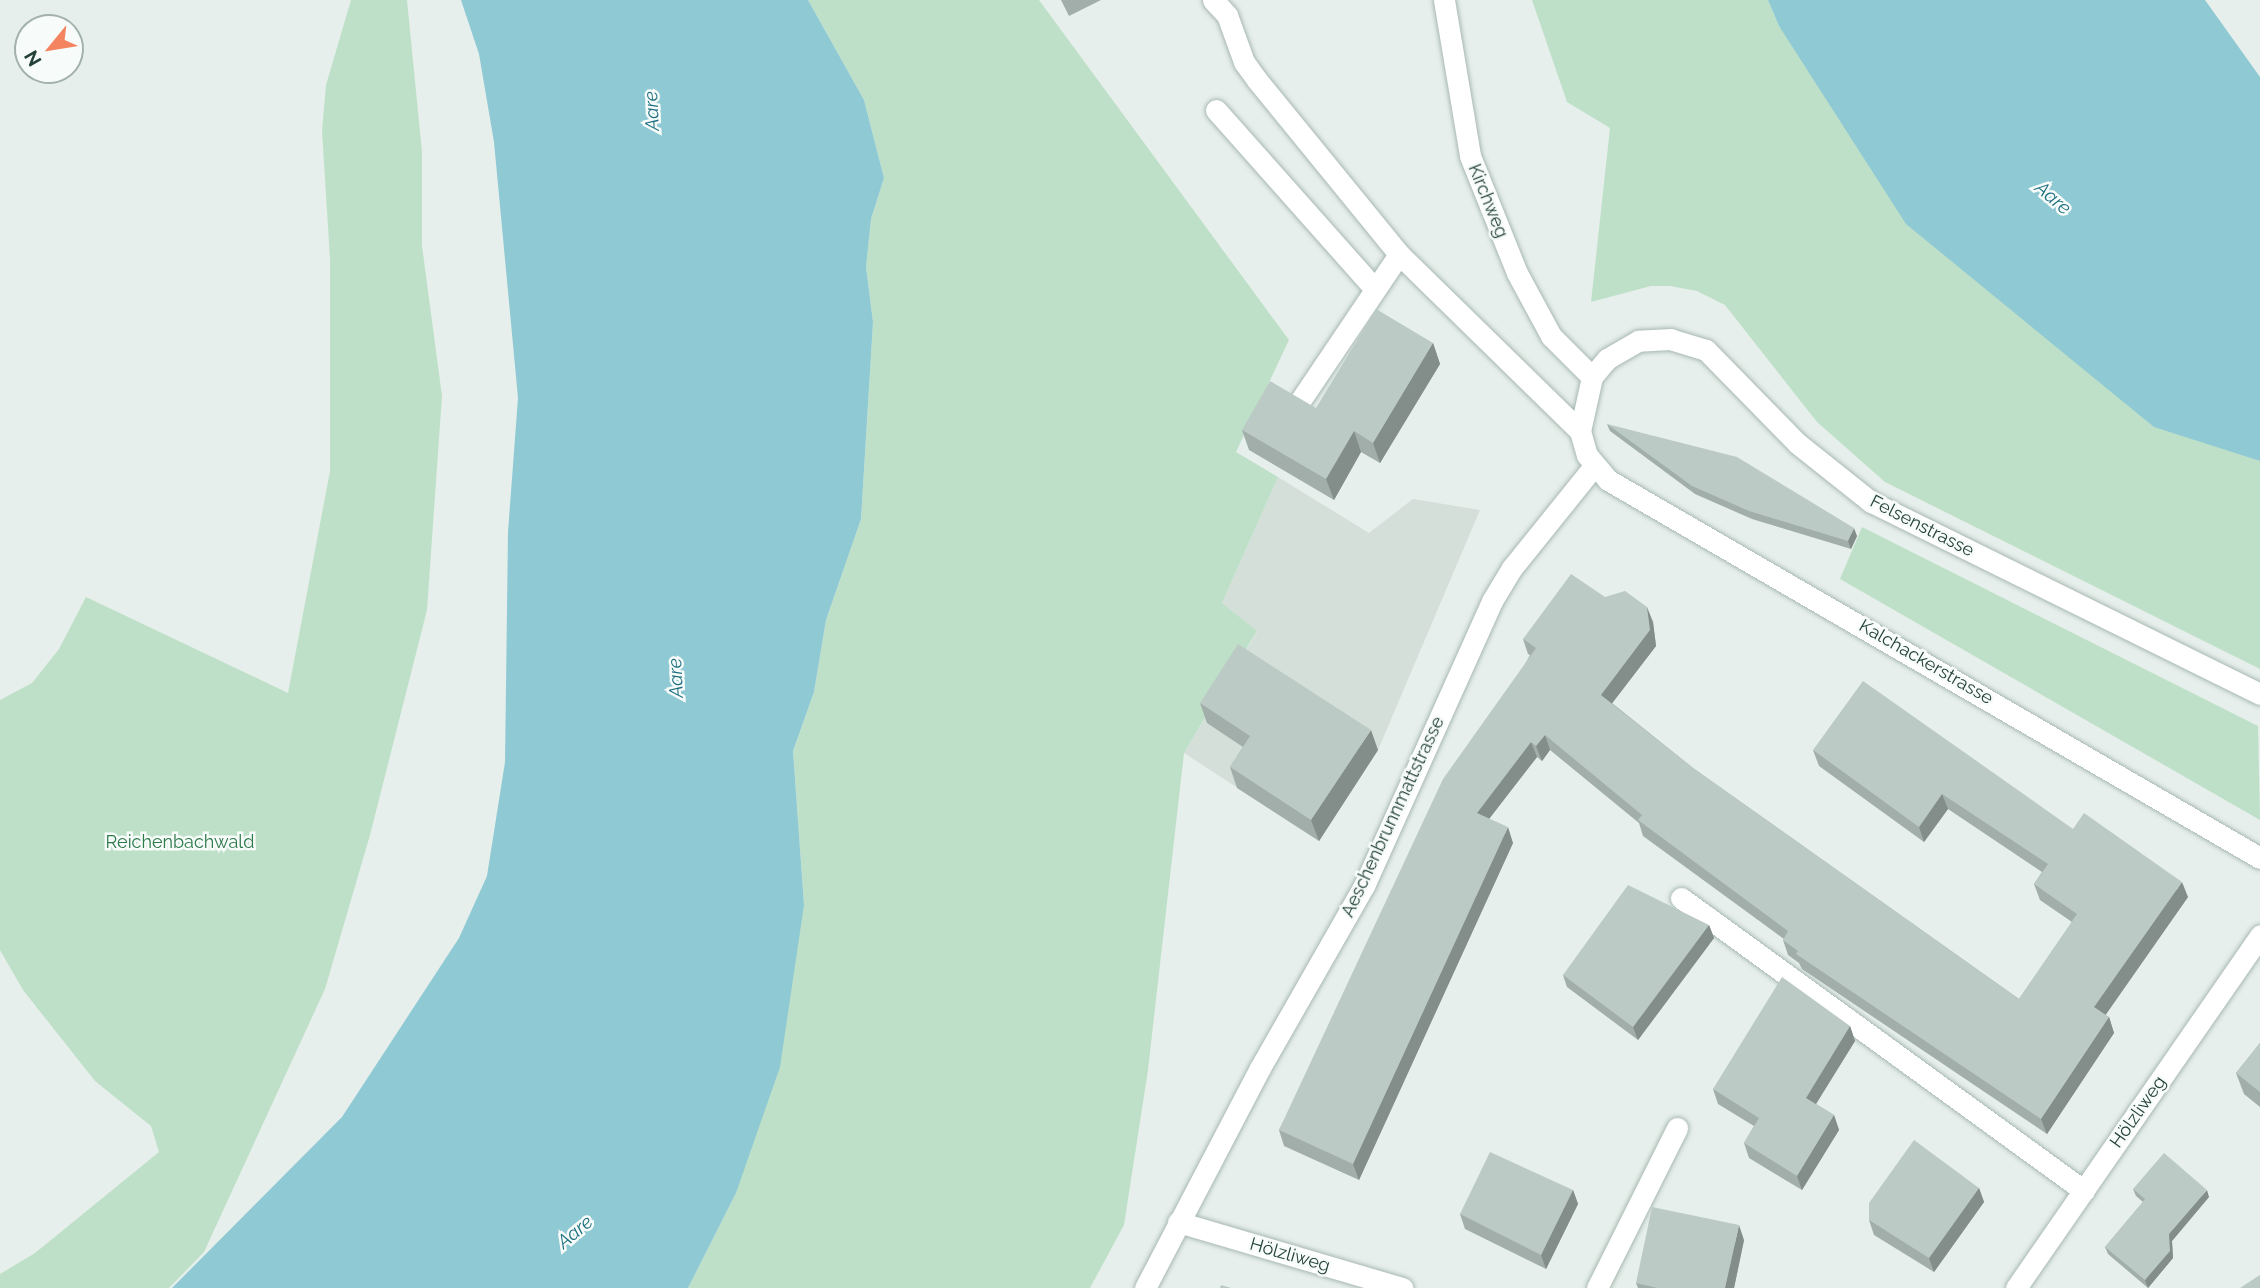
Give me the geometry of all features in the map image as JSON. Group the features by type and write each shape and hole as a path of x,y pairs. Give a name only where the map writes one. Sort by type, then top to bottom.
{"street":[{"name":"Kirchweg","path":"1444,0 1470,156 1517,273 1545,325 1592,377"},
{"path":"1227,5 1244,62 1256,80 1399,254 1580,431 1594,466"},
{"path":"1216,110 1375,289"},
{"path":"1300,401 1399,254"},
{"name":"Felsenstrasse","path":"1592,377 1607,359 1638,341 1671,339 1706,351 1798,444 1871,502 2260,694"},
{"path":"1580,431 1592,377"},
{"name":"Kalchackerstrasse","path":"1594,466 1654,510 1940,669 2260,858"},
{"name":"Aeschenbrunnmattstrasse","path":"1145,1288 1178,1222 1364,886 1492,601 1512,568 1594,466"},
{"path":"1681,898 2084,1191"},
{"name":"Hölzliweg","path":"2016,1288 2260,935"},
{"path":"1597,1288 1677,1128"},
{"name":"Hölzliweg","path":"1178,1222 1402,1288"}],"shaded area":[{"path":"1278,477 1369,533 1413,499 1480,510 1378,750 1319,841 1184,753 1257,632 1222,603"}],"green space":[{"name":"Reichenbachwald","path":"351,0 407,0 422,152 422,246 442,396 427,610 370,835 325,989 204,1252 169,1288 0,1288 0,1274 35,1253 159,1152 151,1126 95,1081 23,990 0,950 0,700 32,683 59,649 86,597 288,693 330,471 330,259 322,131 326,85"},
{"path":"808,0 1039,0 1289,340 1236,452 1278,477 1222,603 1257,631 1184,753 1148,1070 1124,1225 1090,1288 688,1288 736,1193 804,905 793,751 814,692 826,620 861,519 873,322 866,267 871,219 884,178 864,100"},
{"path":"1532,0 1768,0 1779,26 2154,426 2260,461 2260,669 1885,482 1817,422 1725,305 1697,291 1670,286 1651,286 1591,302 1610,128 1567,102"},
{"path":"1862,527 2258,726 2260,820 1840,579"}],"water":[{"name":"Aare","path":"461,0 808,0 864,100 884,178 871,219 866,267 873,322 861,519 826,620 814,692 793,751 804,905 780,1067 736,1193 688,1288 172,1288 342,1117 459,938 487,876 505,762 508,532 518,398 494,142 479,54"},
{"name":"Aare","path":"1768,0 2205,0 2260,77 2260,461 2154,427 1906,224 1779,26"}],"building":[{"path":"1376,309 1433,343 1373,443 1354,431 1326,479 1242,430 1270,381 1316,408"},
{"path":"1607,424 1737,457 1854,528 1848,541 1749,511 1692,486"},
{"path":"1571,574 1605,597 1625,591 1647,607 1650,630 1601,695 1693,768 2019,999 2077,914 2034,884 2048,864 1942,794 1919,827 1813,750 1863,681 2073,829 2084,813 2182,882 2094,1007 2109,1017 2041,1119 1796,954 1798,951 1783,940 1788,931 1638,820 1642,815 1545,735 1536,746 1531,742 1477,813 1508,827 1353,1164 1279,1130 1443,779 1536,648 1523,639"},
{"path":"1238,644 1371,730 1311,820 1230,767 1250,736 1200,703"},
{"path":"1628,885 1709,925 1633,1027 1563,975"},
{"path":"1782,977 1850,1026 1806,1098 1834,1115 1797,1176 1744,1143 1759,1118 1713,1089"},
{"path":"2260,1043 2260,1092 2236,1073"},
{"path":"1914,1140 1979,1188 1929,1258 1869,1220 1869,1203"},
{"path":"1490,1152 1573,1190 1541,1255 1460,1214"},
{"path":"2164,1153 2207,1190 2169,1234 2170,1251 2145,1280 2105,1247 2145,1199 2133,1189"},
{"path":"1652,1207 1739,1225 1725,1288 1657,1288 1636,1283"},
{"path":"2260,1275 2260,1288 2240,1288"}]}
